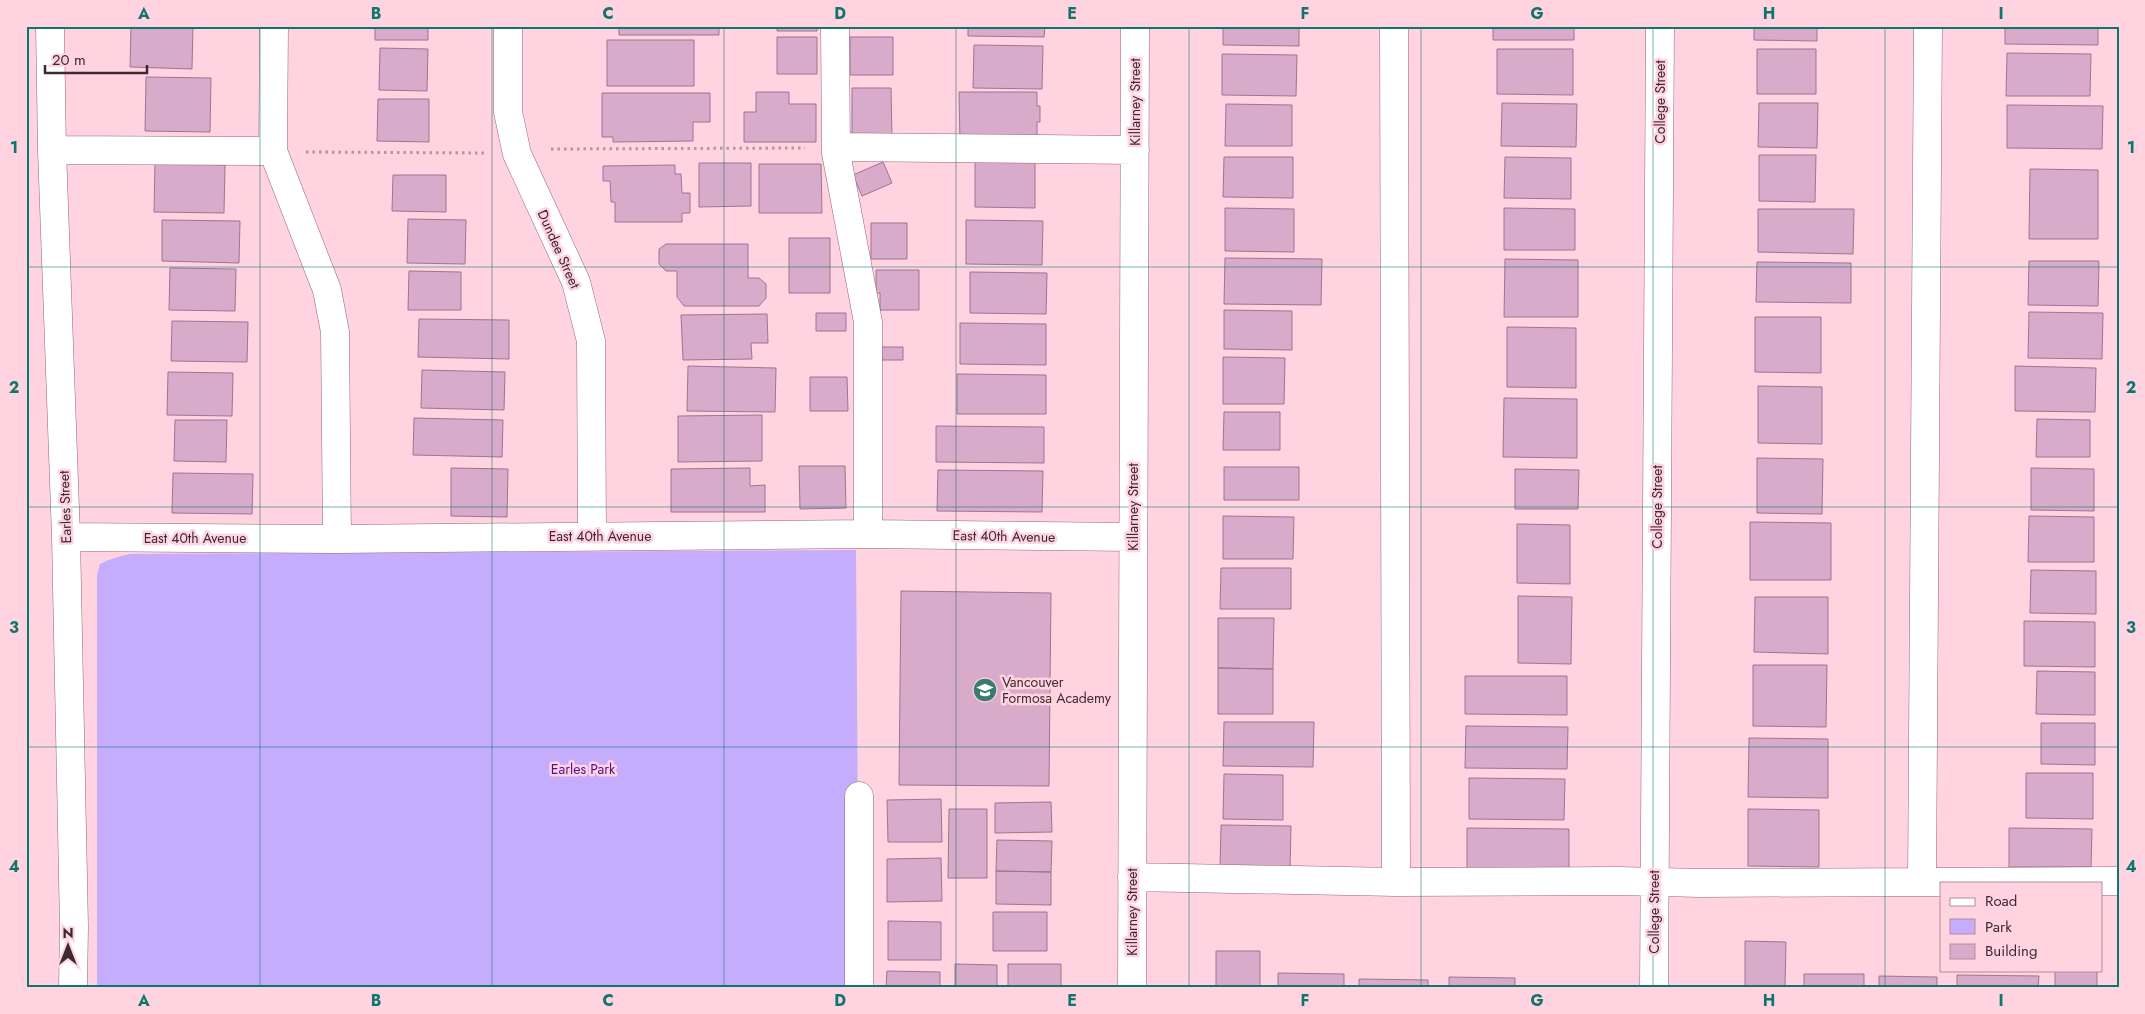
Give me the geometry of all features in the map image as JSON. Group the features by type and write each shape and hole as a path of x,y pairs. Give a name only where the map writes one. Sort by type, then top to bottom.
{"street":[{"name":"Earles Street","path":"50,26 52,150 66,537 74,927 73,988"},
{"path":"274,26 273,151 327,290 335,332 337,539"},
{"name":"Dundee Street","path":"508,26 508,112 517,154 576,282 591,341 592,536"},
{"path":"835,26 836,148 868,322 868,534"},
{"name":"Killarney Street","path":"1132,988 1135,26"},
{"path":"1394,26 1396,882"},
{"name":"College Street","path":"1654,988 1660,26"},
{"path":"1922,882 1928,26"},
{"path":"836,148 1135,150"},
{"path":"52,150 273,151"},
{"name":"East 40th Avenue","path":"66,537 337,539 868,534 1133,537"},
{"path":"859,796 860,988"},
{"path":"1132,877 1396,882 2119,881"}],"path":[{"path":"551,149 836,148"},
{"path":"273,151 517,154"}],"green space":[{"name":"Earles Park","path":"856,550 859,988 97,988 97,575 100,564 130,554"}],"building":[{"path":"131,26 193,26 192,69 130,67"},
{"path":"375,26 428,26 428,40 375,40"},
{"path":"619,26 719,26 719,35 619,35"},
{"path":"777,26 817,26 817,31 777,31"},
{"path":"968,26 1045,26 1044,37 968,36"},
{"path":"1223,26 1299,26 1299,46 1223,45"},
{"path":"1493,26 1574,26 1574,40 1493,40"},
{"path":"1754,26 1817,26 1817,41 1754,40"},
{"path":"2005,26 2098,26 2098,45 2005,44"},
{"path":"777,37 817,37 817,74 777,74"},
{"path":"850,37 893,37 893,75 850,75"},
{"path":"607,40 694,40 694,86 607,86"},
{"path":"974,45 1043,46 1042,89 973,88"},
{"path":"380,48 428,49 427,91 379,90"},
{"path":"1497,49 1573,49 1573,95 1497,94"},
{"path":"1757,49 1816,49 1816,94 1757,94"},
{"path":"2007,53 2091,54 2090,96 2006,96"},
{"path":"1222,54 1297,55 1296,96 1222,95"},
{"path":"146,77 211,78 210,132 145,131"},
{"path":"852,88 891,88 892,137 852,137"},
{"path":"756,92 789,92 789,104 816,104 816,142 744,142 744,112 756,112"},
{"path":"959,92 1037,92 1037,106 1040,106 1040,122 1037,122 1037,142 960,143"},
{"path":"602,93 710,93 710,122 693,122 693,141 613,142 613,137 602,137"},
{"path":"378,99 429,99 429,142 377,141"},
{"path":"1502,103 1577,104 1576,147 1501,146"},
{"path":"1759,103 1818,103 1817,148 1758,147"},
{"path":"1226,104 1292,105 1292,146 1225,146"},
{"path":"2007,105 2103,106 2102,149 2007,148"},
{"path":"1759,155 1816,155 1815,202 1759,201"},
{"path":"1224,157 1293,157 1293,198 1223,197"},
{"path":"1505,157 1571,158 1571,199 1504,198"},
{"path":"883,162 892,183 862,196 853,175"},
{"path":"975,162 1035,162 1035,208 975,207"},
{"path":"155,163 225,165 224,213 154,212"},
{"path":"699,163 751,163 751,206 699,207"},
{"path":"759,164 821,164 822,213 759,213"},
{"path":"675,165 675,174 681,174 682,193 690,193 690,213 682,213 682,222 615,222 615,202 611,202 610,181 603,181 603,166"},
{"path":"2030,169 2098,170 2098,239 2029,239"},
{"path":"393,175 446,175 446,212 392,211"},
{"path":"1225,208 1294,209 1294,252 1225,251"},
{"path":"1504,208 1575,209 1575,250 1504,250"},
{"path":"1758,209 1854,209 1853,254 1758,252"},
{"path":"408,219 466,220 465,264 407,263"},
{"path":"162,220 240,221 239,263 162,261"},
{"path":"966,220 1043,221 1042,265 966,264"},
{"path":"871,223 907,223 907,259 871,259"},
{"path":"789,238 830,238 830,293 789,293"},
{"path":"666,244 748,244 748,278 759,278 766,284 766,298 759,306 684,306 677,297 677,271 666,271 659,264 659,249"},
{"path":"1225,258 1322,259 1321,305 1224,304"},
{"path":"1505,259 1578,260 1578,317 1504,317"},
{"path":"2029,261 2099,261 2098,306 2028,305"},
{"path":"1757,262 1851,263 1851,303 1756,302"},
{"path":"170,268 236,269 235,311 169,310"},
{"path":"876,270 919,270 919,310 880,310 880,293 876,293"},
{"path":"409,271 461,272 461,310 408,310"},
{"path":"970,272 1047,273 1046,314 970,313"},
{"path":"1224,310 1292,311 1292,350 1224,349"},
{"path":"2029,312 2103,313 2102,359 2028,358"},
{"path":"816,313 846,313 846,331 816,331"},
{"path":"767,314 768,343 751,343 752,359 683,360 681,315"},
{"path":"1755,317 1821,317 1821,373 1755,372"},
{"path":"419,319 509,320 509,359 418,357"},
{"path":"172,321 248,322 247,362 171,361"},
{"path":"960,323 1046,324 1046,365 960,364"},
{"path":"1507,327 1576,328 1576,388 1507,387"},
{"path":"879,347 903,347 903,360 880,360"},
{"path":"1223,357 1285,358 1284,404 1223,404"},
{"path":"688,366 776,368 775,412 687,411"},
{"path":"2015,366 2096,368 2095,412 2015,411"},
{"path":"422,370 505,372 504,410 421,408"},
{"path":"168,372 233,373 232,416 167,415"},
{"path":"957,374 1046,375 1046,414 957,414"},
{"path":"810,377 847,377 848,411 810,411"},
{"path":"1758,386 1822,387 1822,444 1758,443"},
{"path":"1504,398 1577,399 1577,458 1503,457"},
{"path":"1224,412 1280,412 1280,450 1223,450"},
{"path":"762,415 762,461 678,462 678,416"},
{"path":"414,418 503,420 502,457 413,455"},
{"path":"2037,419 2090,420 2090,457 2036,457"},
{"path":"175,420 227,420 226,462 174,461"},
{"path":"936,426 1044,427 1044,463 936,462"},
{"path":"1757,458 1823,459 1822,514 1757,513"},
{"path":"799,466 845,466 846,508 800,509"},
{"path":"1224,467 1299,467 1299,500 1224,500"},
{"path":"451,468 508,469 507,517 451,516"},
{"path":"750,468 750,486 765,485 765,512 671,512 671,469"},
{"path":"2031,468 2094,469 2094,511 2031,510"},
{"path":"1515,469 1579,470 1578,509 1515,509"},
{"path":"938,470 1043,471 1042,512 937,511"},
{"path":"173,473 253,474 252,514 172,513"},
{"path":"1223,516 1294,517 1293,559 1223,559"},
{"path":"2029,516 2094,517 2094,562 2028,562"},
{"path":"1750,522 1831,523 1831,580 1750,580"},
{"path":"1517,524 1570,525 1570,584 1517,583"},
{"path":"1221,568 1291,568 1291,609 1220,609"},
{"path":"2031,570 2096,571 2096,614 2030,613"},
{"path":"901,591 1051,593 1049,786 899,785"},
{"path":"1518,596 1572,597 1571,664 1518,663"},
{"path":"1755,597 1828,597 1828,654 1754,652"},
{"path":"1218,618 1274,618 1273,669 1218,668"},
{"path":"2024,621 2095,622 2095,667 2024,666"},
{"path":"1753,665 1827,665 1826,727 1753,726"},
{"path":"1218,668 1273,669 1273,714 1218,714"},
{"path":"2037,671 2095,672 2095,715 2036,714"},
{"path":"1465,676 1567,676 1567,715 1465,714"},
{"path":"1224,722 1314,722 1313,767 1223,766"},
{"path":"2041,723 2095,723 2095,765 2041,764"},
{"path":"1466,726 1568,727 1567,769 1465,768"},
{"path":"1749,738 1828,739 1828,798 1748,797"},
{"path":"2026,773 2093,773 2093,819 2026,818"},
{"path":"1224,774 1283,775 1283,820 1223,819"},
{"path":"1469,778 1565,779 1564,820 1469,819"},
{"path":"941,799 942,842 888,842 887,800"},
{"path":"1051,802 1052,832 995,833 995,803"},
{"path":"949,809 987,809 987,878 948,878"},
{"path":"1748,809 1819,810 1819,867 1748,866"},
{"path":"1221,825 1291,826 1290,870 1220,869"},
{"path":"1467,828 1569,829 1569,870 1467,869"},
{"path":"2009,828 2092,829 2091,867 2009,867"},
{"path":"997,840 1052,841 1051,872 996,871"},
{"path":"941,858 942,901 887,902 887,859"},
{"path":"996,871 1051,872 1051,905 996,904"},
{"path":"993,912 1047,912 1047,951 993,951"},
{"path":"888,921 941,922 941,960 888,960"},
{"path":"1745,941 1786,942 1785,988 1745,988"},
{"path":"1216,951 1260,951 1260,988 1216,988"},
{"path":"955,964 997,965 997,988 955,988"},
{"path":"1008,964 1061,964 1061,988 1008,988"},
{"path":"887,971 940,972 940,988 886,988"},
{"path":"2055,972 2097,972 2097,988 2055,988"},
{"path":"1278,973 1344,974 1344,988 1278,988"},
{"path":"1804,974 1864,974 1864,988 1804,988"},
{"path":"1957,975 2039,976 2038,988 1957,988"},
{"path":"1879,976 1937,977 1937,988 1879,988"},
{"path":"1449,977 1515,978 1515,988 1449,988"},
{"path":"1359,979 1428,980 1428,988 1359,988"}],"place":[{"name":"Vancouver Formosa Academy","path":"985,690"}]}
